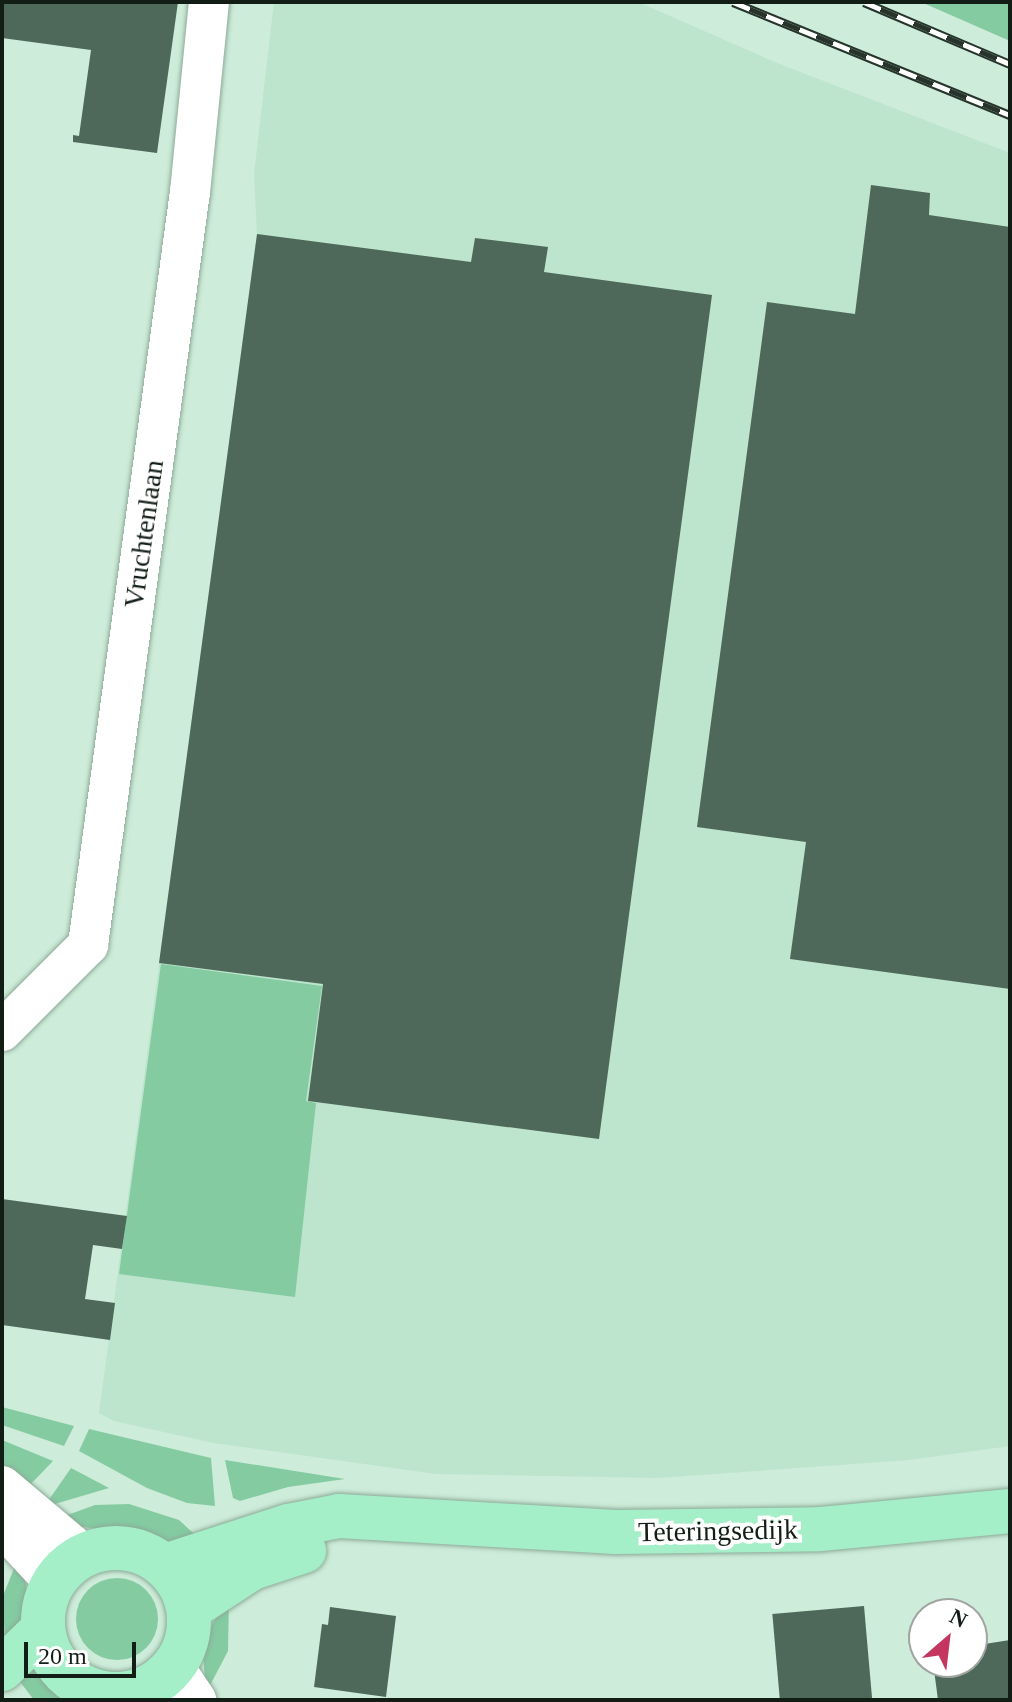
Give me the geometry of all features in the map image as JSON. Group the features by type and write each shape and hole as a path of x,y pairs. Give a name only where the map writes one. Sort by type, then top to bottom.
{"main road":[{"name":"Teteringsedijk","path":"165,1566 288,1526 339,1516 616,1532 820,1529 1010,1511"},
{"name":"Teteringsedijk","path":"189,1609 252,1568 425,1522"},
{"path":"2,1669 43,1629 69,1568 126,1548 165,1566 185,1593 189,1609 185,1650 143,1692 62,1671 43,1629"}],"street":[{"name":"Vruchtenlaan","path":"2,1031 88,945 190,192 209,2"},
{"path":"2,1486 69,1568"},
{"path":"2,1526 69,1568"}],"shaded area":[{"path":"274,2 638,2 777,63 1010,153 1010,1446 909,1460 658,1478 436,1474 214,1443 114,1421 99,1413 257,234 254,174"}],"green space":[{"path":"921,2 1010,2 1010,41"},
{"path":"161,964 322,986 306,1101 316,1103 295,1297 119,1274"},
{"path":"2,1407 74,1426 64,1446 2,1425"},
{"path":"89,1429 211,1458 215,1506 187,1503 147,1488 79,1451"},
{"path":"2,1440 53,1461 26,1489 2,1469"},
{"path":"225,1460 345,1479 288,1487 240,1501 233,1498"},
{"path":"71,1468 109,1488 48,1506 46,1504"},
{"path":"129,1504 179,1520 205,1544 165,1543 144,1534 82,1527 62,1517 95,1505"},
{"path":"17,1561 25,1575 28,1608 24,1624 5,1650 3,1596"},
{"path":"117,1578 133,1581 146,1590 155,1603 158,1619 155,1635 146,1648 133,1657 117,1660 101,1657 88,1648 79,1635 76,1619 79,1603 88,1590 101,1581"},
{"path":"229,1597 228,1651 206,1693 202,1641"},
{"path":"33,1663 48,1684 68,1700 34,1700 14,1674"}],"building":[{"path":"2,2 178,2 157,153 73,142 73,135 79,136 91,50 2,38"},
{"path":"871,185 930,193 929,215 1010,227 1010,989 790,959 806,842 697,827 767,302 855,314"},
{"path":"257,234 471,262 475,238 548,247 544,272 712,295 599,1139 308,1101 323,984 159,963"},
{"path":"2,1199 127,1216 122,1249 93,1245 85,1299 115,1303 110,1340 2,1325"},
{"path":"864,1606 872,1700 780,1700 772,1614"},
{"path":"330,1607 396,1616 386,1697 314,1687 322,1624 328,1625"},
{"path":"1010,1640 1010,1700 938,1700 935,1678 988,1678 988,1643"}],"railway":[{"path":"733,2 1010,115"},
{"path":"864,2 1010,64"}]}
